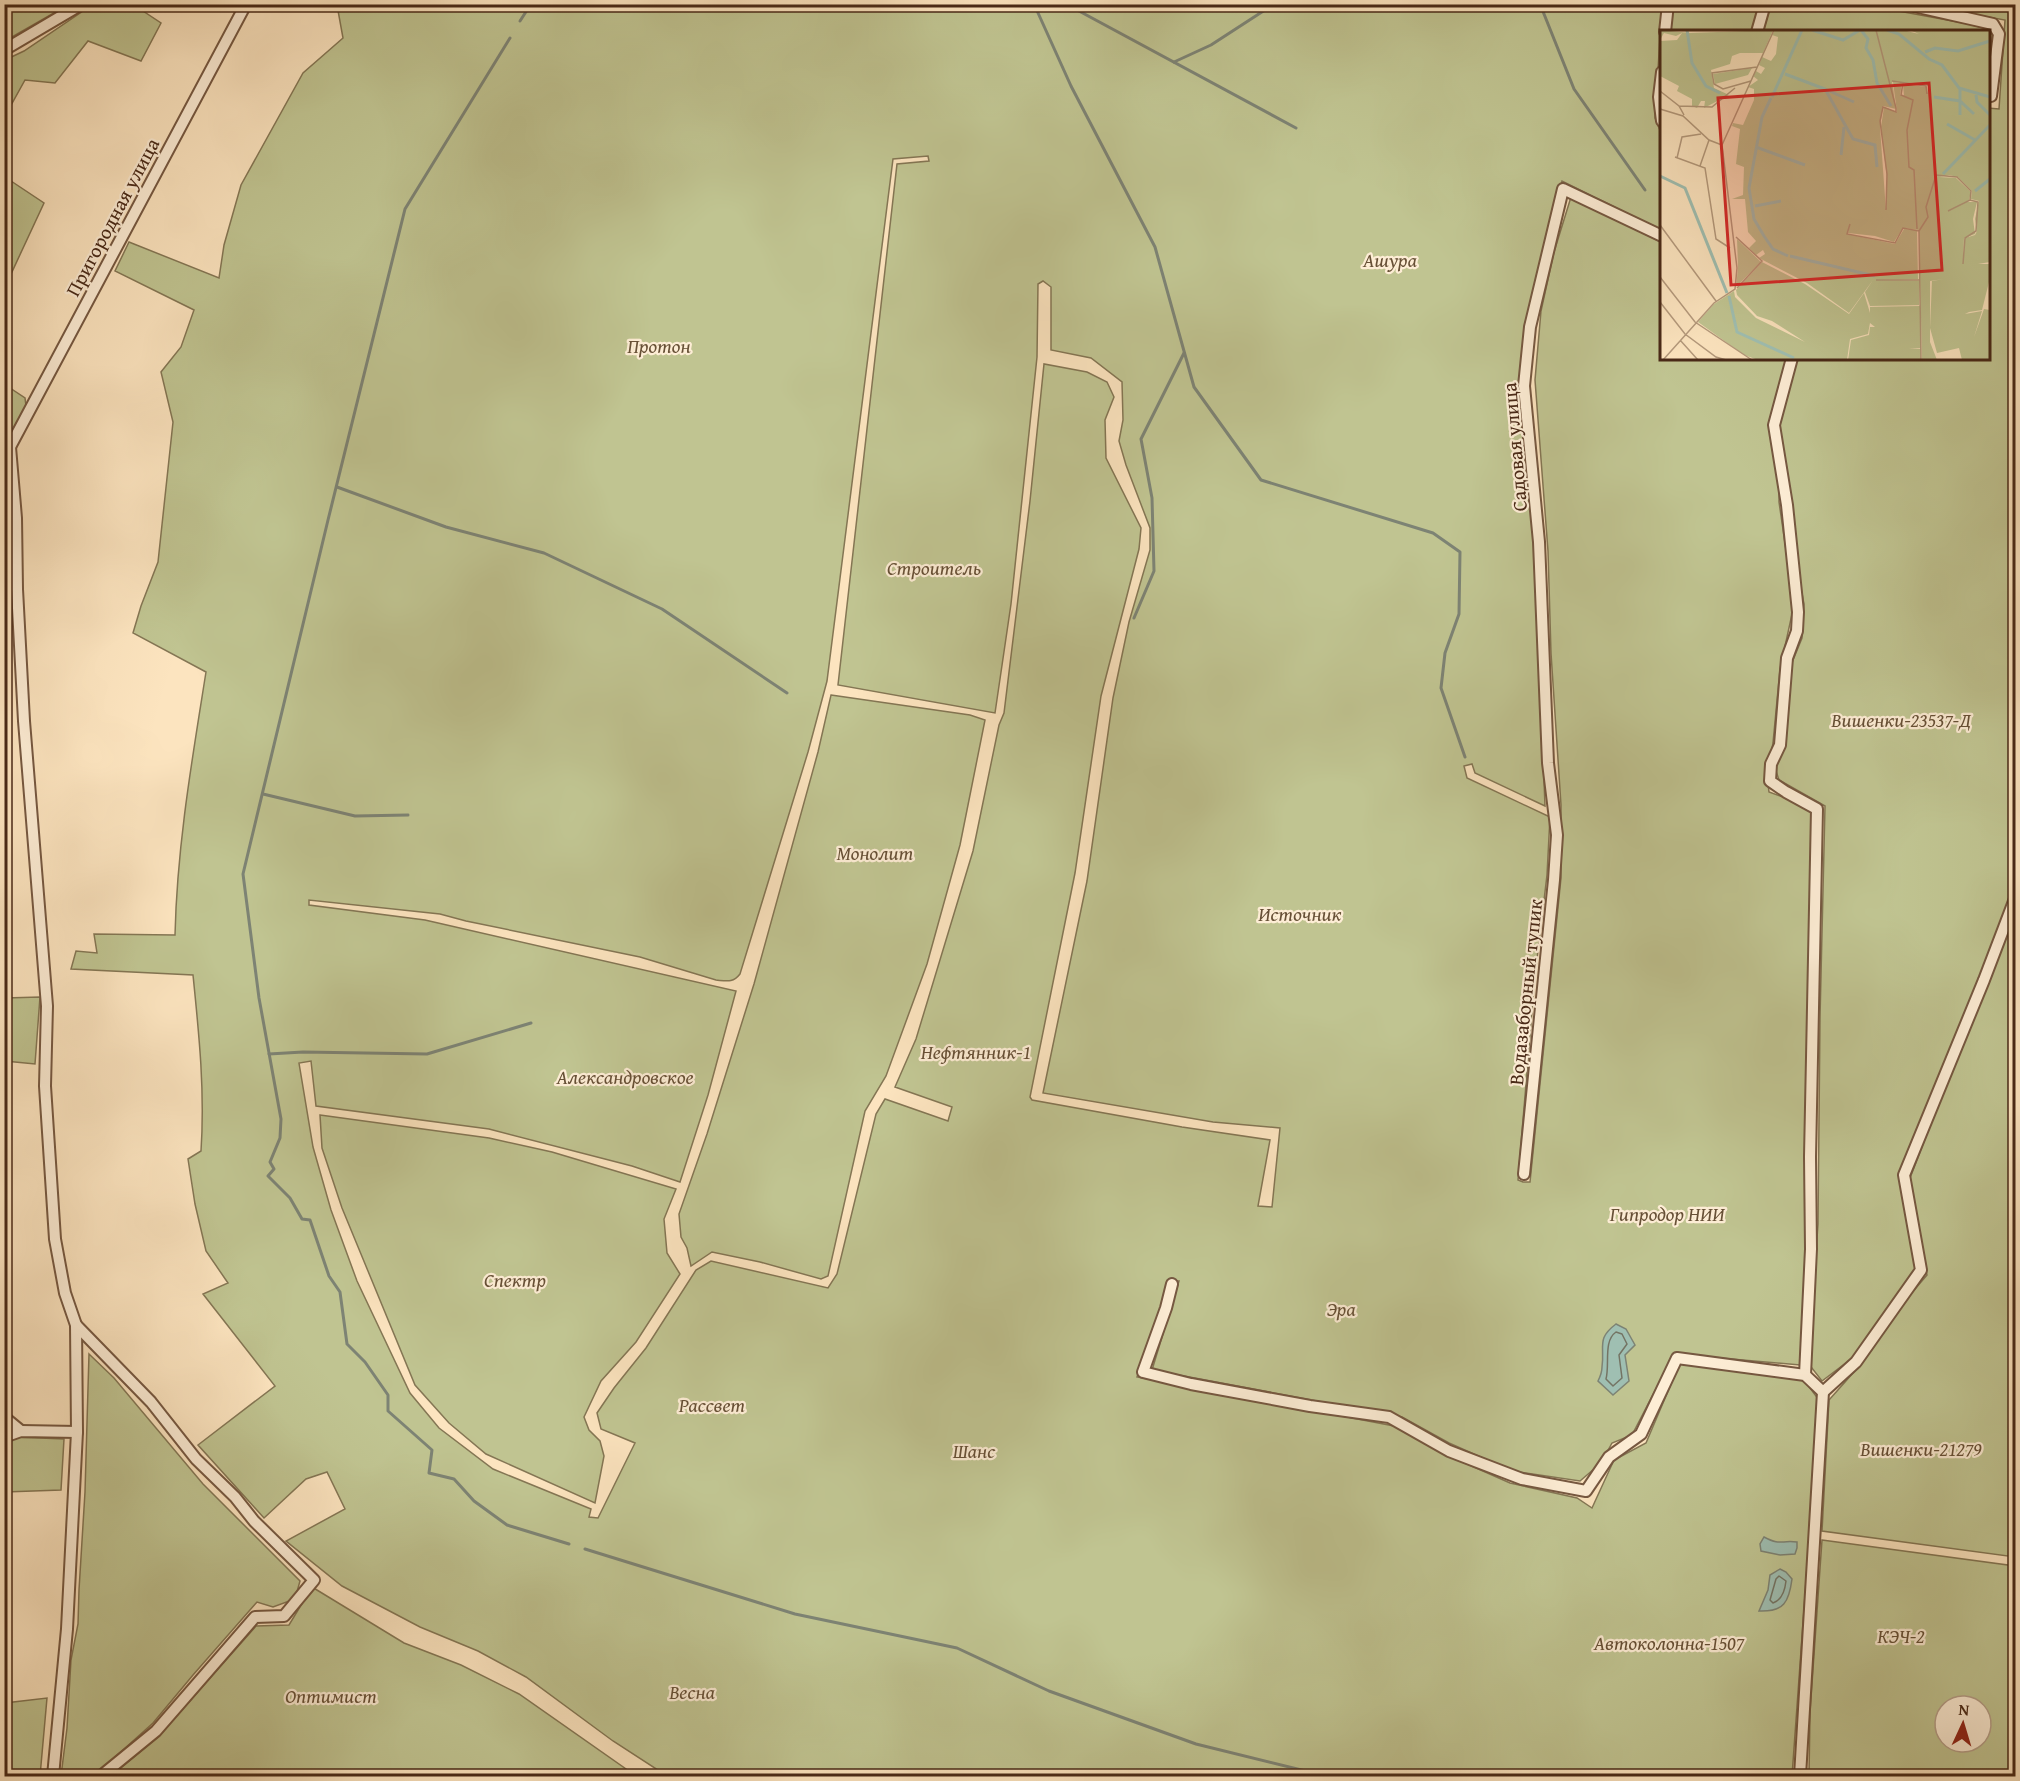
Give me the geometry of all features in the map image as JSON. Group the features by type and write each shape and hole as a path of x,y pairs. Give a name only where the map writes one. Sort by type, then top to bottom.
{"street":[{"path":"4,50 82,4"},
{"name":"Пригородная улица","path":"7,446 246,4"},
{"path":"1665,30 1668,4"},
{"path":"1758,30 1765,4"},
{"path":"1905,4 1993,24 1999,34 1991,96"},
{"path":"1660,89 1660,105"},
{"name":"Садовая улица","path":"1555,813 1548,764 1539,542 1524,386 1530,327 1563,189 1660,235"},
{"path":"1791,360 1774,425 1787,505 1798,612 1797,631 1787,658 1780,745 1771,764 1770,781 1817,808 1810,1157 1812,1249 1805,1374"},
{"path":"7,446 16,518 24,721 47,1006 45,1086 55,1239 65,1293 76,1325 77,1432 67,1629 53,1776"},
{"name":"Водазаборный тупик","path":"1524,1174 1554,880 1557,835 1555,813"},
{"path":"1800,1776 1823,1392 1856,1362 1921,1270 1904,1174 2016,896"},
{"path":"1172,1284 1166,1308 1143,1372 1310,1406 1389,1417 1449,1451 1522,1479 1586,1491 1609,1457 1641,1434 1677,1358 1805,1374 1823,1392"},
{"path":"76,1325 151,1402 196,1459 314,1580 284,1617 255,1617 156,1731 101,1776"},
{"path":"4,1417 21,1431"},
{"path":"4,1437 21,1431 77,1432"}],"green space":[{"path":"5,4 68,4 68,5 5,41"},
{"path":"1771,4 1866,5 1969,24 1990,30 1764,30"},
{"path":"92,5 138,5 137,7 161,23 141,61 88,41 55,83 25,80 5,116 5,60 24,51"},
{"path":"337,5 1662,5 1655,118 1660,130 1660,230 1562,181 1530,315 1522,384 1534,520 1545,806 1475,773 1472,764 1464,766 1467,778 1550,817 1547,875 1535,976 1518,1180 1530,1182 1561,878 1561,805 1551,653 1548,551 1535,380 1541,311 1554,252 1571,197 1660,242 1660,360 1787,360 1769,422 1779,474 1779,502 1794,605 1780,669 1773,743 1767,776 1769,792 1808,806 1812,812 1806,1240 1800,1365 1674,1354 1632,1435 1612,1443 1601,1463 1580,1481 1512,1471 1449,1443 1402,1417 1152,1370 1179,1281 1171,1281 1137,1377 1394,1426 1440,1452 1510,1483 1577,1498 1592,1508 1614,1460 1646,1443 1680,1363 1804,1380 1819,1400 1792,1776 667,1776 613,1741 526,1677 478,1651 420,1627 342,1586 286,1541 345,1509 327,1472 306,1479 264,1518 198,1445 275,1386 203,1294 228,1283 206,1251 188,1159 201,1151 202,1129 201,1063 193,975 71,969 76,951 97,953 94,934 175,935 182,836 206,672 133,633 158,562 173,422 161,372 181,347 194,310 115,271 129,242 219,278 224,245 241,185 303,73 343,38","holes":["928,156 929,161 897,164 838,685 995,713 1011,604 1037,357 1038,284 1043,281 1051,287 1051,350 1091,358 1122,382 1123,420 1119,441 1150,528 1150,550 1129,622 1113,698 1087,881 1043,1093 1213,1122 1280,1128 1272,1207 1258,1206 1270,1140 1182,1127 1032,1100 1030,1097 1075,873 1101,696 1139,549 1141,528 1106,458 1105,420 1114,397 1107,382 1087,372 1044,364 1004,713 999,725 973,851 916,1039 895,1087 952,1107 948,1121 885,1099 876,1114 837,1274 828,1288 711,1261 696,1270 646,1348 597,1413 601,1429 635,1443 598,1518 589,1517 591,1509 493,1469 439,1428 410,1393 357,1281 331,1210 313,1147 299,1063 311,1061 316,1106 489,1129 632,1166 680,1182 708,1095 736,991 425,920 309,905 309,900 440,914 640,957 716,980 732,980 740,974 808,752 827,681 893,159"]},
{"path":"1672,5 1759,5 1753,30 1670,30"},
{"name":"Вишенки-23537-Д","path":"1923,5 2015,5 2015,884 1977,989 1899,1174 1917,1267 1855,1356 1822,1381 1808,1363 1818,1224 1825,806 1779,780 1774,765 1791,665 1802,638 1804,604 1790,530 1787,469 1778,425 1795,360 1990,360 1990,108 1999,109 2005,20"},
{"path":"1990,30 1993,31 1990,68"},
{"path":"5,177 44,203 11,274 5,263"},
{"path":"4,384 25,398 26,406 13,429 5,431"},
{"name":"Монолит","path":"831,695 970,715 985,720 960,845 927,964 886,1076 865,1111 828,1276 821,1279 760,1262 712,1252 691,1266 687,1248 681,1237 679,1214 707,1134 754,984 818,752"},
{"name":"Вишенки-21279","path":"2015,906 2015,1557 1822,1531 1829,1400 1861,1364 1898,1309 1927,1275 1910,1178"},
{"path":"40,997 35,1064 5,1061 5,998"},
{"name":"Спектр","path":"320,1115 489,1138 552,1152 676,1189 664,1219 667,1253 680,1274 636,1342 601,1381 584,1417 589,1430 600,1441 604,1456 595,1503 486,1454 449,1423 415,1385 342,1208 322,1148"},
{"path":"89,1354 114,1378 203,1484 300,1581 295,1599 273,1607 257,1602 153,1723 94,1776 61,1776 67,1728 71,1660 78,1624"},
{"path":"16,1437 64,1439 61,1490 5,1492 5,1442"},
{"name":"КЭЧ-2","path":"1822,1540 2015,1566 2015,1776 1809,1776 1810,1712"},
{"name":"Оптимист","path":"312,1587 404,1643 461,1665 519,1694 636,1776 111,1776 158,1737 256,1626 289,1625"},
{"path":"47,1698 40,1776 5,1776 5,1703"}],"water":[{"path":"1616,1324 1626,1329 1635,1345 1625,1355 1629,1381 1613,1395 1598,1381 1602,1369 1604,1339"},
{"path":"1764,1537 1777,1542 1797,1542 1795,1554 1780,1555 1761,1551 1760,1544"},
{"path":"1780,1569 1792,1579 1787,1599 1784,1604 1774,1610 1759,1611 1768,1590 1770,1575"}],"waterway":[{"path":"520,21 531,4"},
{"path":"1034,4 1071,86 1155,247 1194,387 1261,480 1433,533 1460,552 1459,614 1445,653 1441,688 1465,757"},
{"path":"1066,4 1296,128"},
{"path":"1540,4 1574,89 1645,190"},
{"path":"1174,62 1211,45 1268,8"},
{"path":"510,38 405,209 243,874 259,998 281,1119 280,1138 270,1162 274,1169 268,1176 290,1198 302,1219 310,1220 329,1276 340,1292 347,1344 365,1362 388,1395 388,1411 432,1450 429,1473 454,1479 474,1501 507,1525 569,1544"},
{"path":"1134,618 1154,571 1152,498 1141,439 1184,353"},
{"path":"337,487 446,527 544,553 662,609 787,693"},
{"path":"263,794 355,816 408,815"},
{"path":"269,1054 303,1052 427,1054 531,1023"},
{"path":"585,1549 795,1614 957,1648 1049,1691 1196,1744 1326,1776"}],"park label":[{"name":"Ашура","path":"1390,259"},
{"name":"Протон","path":"659,345"},
{"name":"Строитель","path":"934,567"},
{"name":"Источник","path":"1300,913"},
{"name":"Нефтянник-1","path":"976,1051"},
{"name":"Александровское","path":"625,1076"},
{"name":"Гипродор НИИ","path":"1667,1213"},
{"name":"Эра","path":"1341,1308"},
{"name":"Рассвет","path":"712,1404"},
{"name":"Шанс","path":"974,1450"},
{"name":"Автоколонна-1507","path":"1669,1642"},
{"name":"Весна","path":"692,1691"}]}
